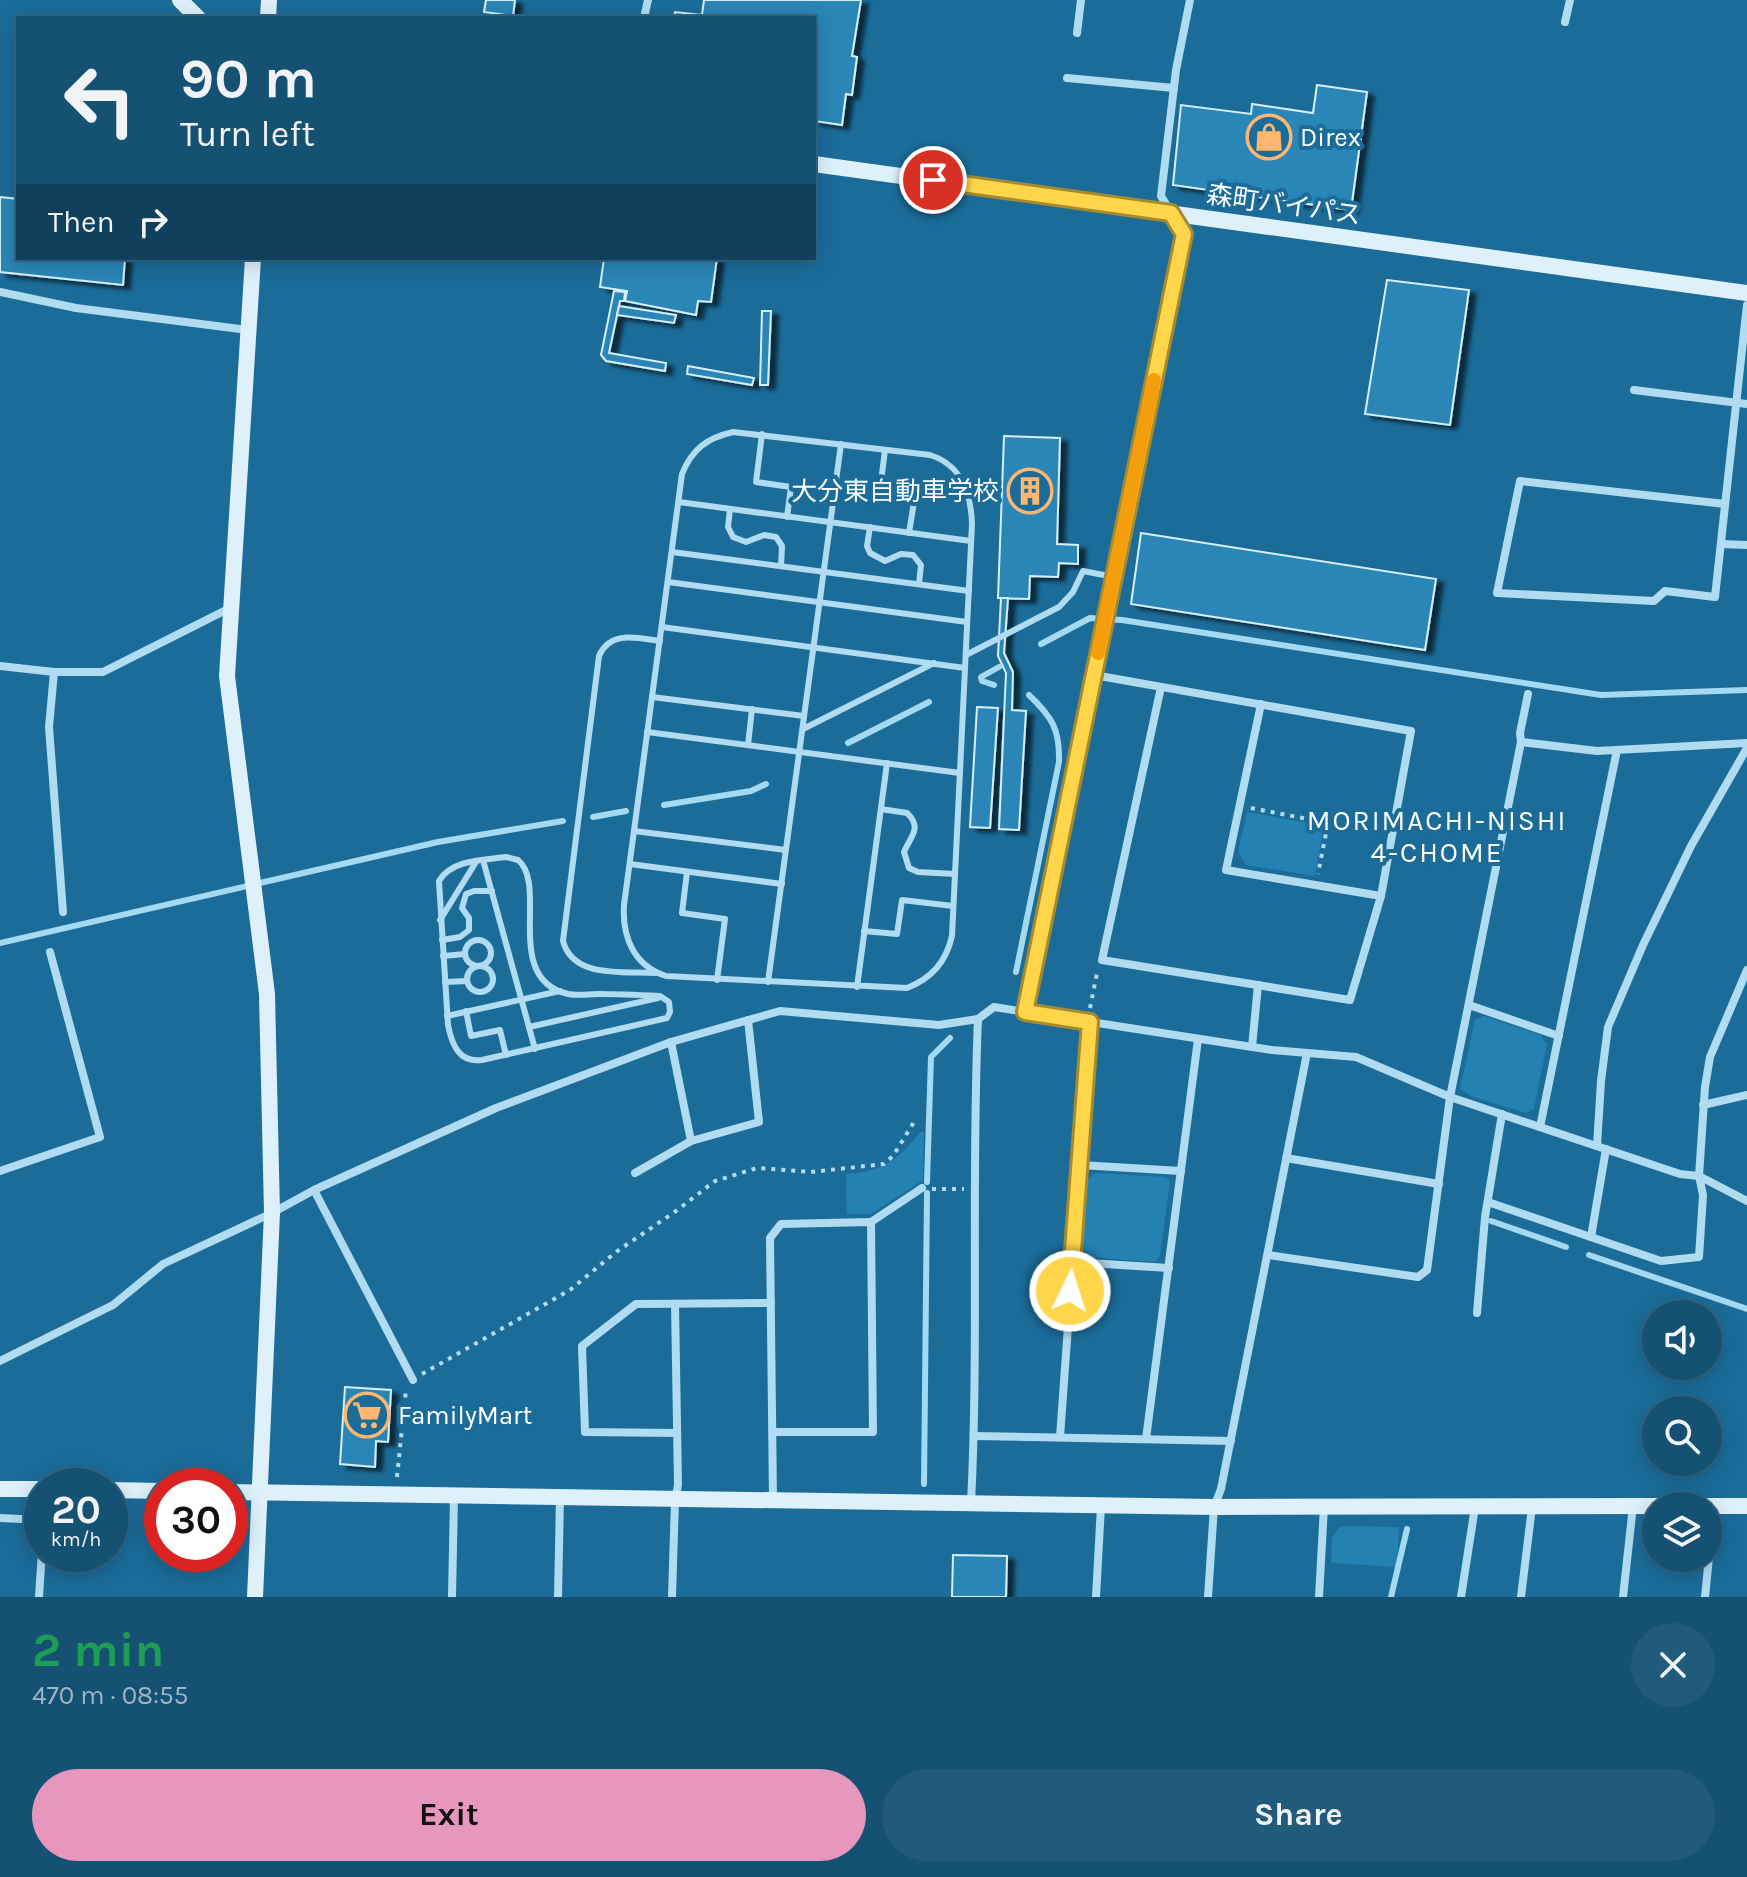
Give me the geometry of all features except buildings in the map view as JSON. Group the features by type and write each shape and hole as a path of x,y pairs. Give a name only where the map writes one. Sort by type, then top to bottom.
{"street":[{"path":"180,0 196,16"},
{"path":"1077,33 1081,0"},
{"path":"1025,1012 1184,234 1161,196 1174,88 1190,0"},
{"path":"1565,22 1570,0"},
{"path":"1067,78 1174,88"},
{"name":"森町バイパス","path":"816,164 1747,293"},
{"path":"253,260 227,676 267,994 272,1213 255,1597"},
{"path":"0,293 76,308 248,330"},
{"path":"1725,504 1520,481 1497,593 1654,601 1665,591 1715,597 1747,305"},
{"path":"1634,390 1747,404"},
{"path":"1721,544 1747,545"},
{"path":"0,666 54,672 103,672 231,607"},
{"path":"54,672 49,727 63,912"},
{"path":"1094,675 1411,731 1381,896 1350,1000 1102,960 1161,687"},
{"path":"1268,1255 1418,1277 1427,1270 1450,1097 1528,694"},
{"path":"1261,704 1226,870 1381,896"},
{"path":"1521,742 1597,751 1747,745"},
{"path":"1591,1237 1602,1148 1601,1081 1608,1027 1691,846 1747,745"},
{"path":"1540,1127 1617,750"},
{"path":"0,1171 100,1137 50,952"},
{"path":"1488,1202 1661,1261 1699,1257 1703,1195 1699,1176 1703,1105 1710,1057 1747,970"},
{"path":"1252,1047 1258,985"},
{"path":"1469,1005 1559,1036"},
{"path":"0,1361 113,1305 163,1264 314,1190 496,1108 671,1042 780,1011 939,1025 978,1019 994,1007 1252,1047 1356,1057 1450,1097 1680,1174 1699,1176 1747,1201"},
{"path":"971,1504 974,1436 973,1126 978,1019"},
{"path":"635,1173 691,1141 759,1122 748,1020"},
{"path":"1060,1437 1090,1022"},
{"path":"1146,1439 1198,1039"},
{"path":"671,1042 691,1141"},
{"path":"1208,1597 1214,1507 1231,1441 1307,1053"},
{"path":"1703,1105 1747,1095"},
{"path":"1477,1313 1481,1246 1502,1114"},
{"path":"1286,1158 1439,1184"},
{"path":"1080,1165 1181,1171"},
{"path":"773,1501 770,1238 781,1224 871,1222 922,1188"},
{"path":"314,1190 413,1380"},
{"path":"773,1432 873,1432 871,1222"},
{"path":"1072,1262 1169,1268"},
{"path":"677,1433 585,1432 582,1346 636,1304 771,1303"},
{"path":"672,1597 678,1485 675,1304"},
{"path":"974,1436 1231,1441"},
{"path":"0,1489 24,1489"},
{"path":"248,1493 1214,1507 1642,1506"},
{"path":"452,1597 454,1497"},
{"path":"558,1597 560,1498"},
{"path":"1096,1597 1101,1505"},
{"path":"1319,1597 1324,1506"},
{"path":"1521,1597 1532,1506"},
{"path":"1623,1597 1633,1506"},
{"path":"1722,1506 1747,1506"},
{"path":"1461,1597 1475,1507"},
{"path":"0,1518 24,1519"},
{"path":"39,1597 41,1572"},
{"path":"1705,1597 1707,1572"}],"lane":[{"path":"658,973 634,953 624,929 624,905 686,464 711,438 733,432 930,455 952,466 964,481 972,510 950,946 933,973 914,985 900,989 717,980 584,967 569,957 563,941 599,656 608,642 617,638 660,641"},
{"path":"762,434 756,482 791,487 787,517"},
{"path":"768,982 841,444"},
{"path":"885,450 879,498 914,502 909,533"},
{"path":"679,502 971,541"},
{"path":"730,509 728,527 733,537 746,542 764,535 776,537 782,546 781,566"},
{"path":"870,527 867,546 870,553 885,561 901,554 913,555 921,565 919,584"},
{"path":"672,552 969,591"},
{"path":"966,655 1059,607 1073,592 1083,571 1114,577"},
{"path":"668,582 967,622"},
{"path":"662,627 965,668"},
{"path":"803,729 934,663"},
{"path":"652,697 804,716"},
{"path":"748,745 752,709"},
{"path":"647,732 960,773"},
{"path":"857,987 887,763"},
{"path":"881,809 907,813 915,823 915,834 904,852 911,870 955,874"},
{"path":"634,831 786,850"},
{"path":"447,1016 560,991 576,995 663,997 669,1002 670,1016 663,1021 506,1055 475,1061 464,1058 451,1040 447,1016 439,889 442,876 449,869 480,861 513,858 526,869 532,955 542,976 560,991"},
{"path":"480,861 492,891 535,1049"},
{"path":"440,920 480,861"},
{"path":"630,864 782,884"},
{"path":"687,872 682,913 725,919 717,980"},
{"path":"442,940 460,937 469,930 469,918 462,908 466,894 492,891"},
{"path":"864,931 897,934 902,900 953,906"},
{"path":"467,981 471,970 478,966 490,959 491,948 480,939 471,941 465,954 470,963 478,966 486,967 494,981 490,989 482,993 474,991 467,981"},
{"path":"443,956 465,954"},
{"path":"445,982 467,981"},
{"path":"529,1027 663,997"},
{"path":"466,1011 471,1036 500,1030 506,1055"}],"path":[{"path":"1239,806 1328,823 1316,885"},
{"path":"1090,1022 1102,960"},
{"path":"396,1495 406,1384 570,1290 616,1252 715,1181 757,1168 811,1172 884,1164 893,1156 914,1122"},
{"path":"922,1188 975,1189"}],"shaded area":[{"path":"1247,812 1324,826 1315,876 1246,865 1238,852"},
{"path":"1484,1016 1540,1035 1547,1044 1534,1109 1526,1113 1471,1096 1460,1089 1475,1020"},
{"path":"920,1132 924,1132 923,1180 871,1214 847,1214 846,1174 889,1163"},
{"path":"1095,1173 1166,1177 1170,1182 1160,1256 1155,1262 1088,1257 1083,1251 1088,1180"},
{"path":"1341,1526 1399,1527 1397,1567 1331,1563 1332,1537"}],"waterway":[{"path":"1041,644 1090,618 1122,620 1601,695 1747,690"},
{"path":"994,685 982,681 981,677 999,667"},
{"path":"1016,972 1059,762 1053,724 1029,695"},
{"path":"848,743 929,702"},
{"path":"664,805 751,791 766,784"},
{"path":"593,817 626,811"},
{"path":"0,943 438,842 563,821"},
{"path":"927,1182 931,1057 950,1038"},
{"path":"924,1484 927,1193"},
{"path":"1491,1221 1566,1247"},
{"path":"1589,1255 1747,1309"},
{"path":"1391,1597 1407,1529"}],"slow traffic":[{"path":"1098,653 1154,380"}],"place":[{"name":"Direx","path":"1269,137"},
{"name":"大分東自動車学校","path":"1030,491"},
{"name":"FamilyMart","path":"367,1415"}],"district":[{"name":"MORIMACHI-NISHI 4-CHOME","path":"1437,836"}],"route":[{"path":"933,180 1171,213 1184,234 1025,1012 1090,1022 1070,1291"}]}
